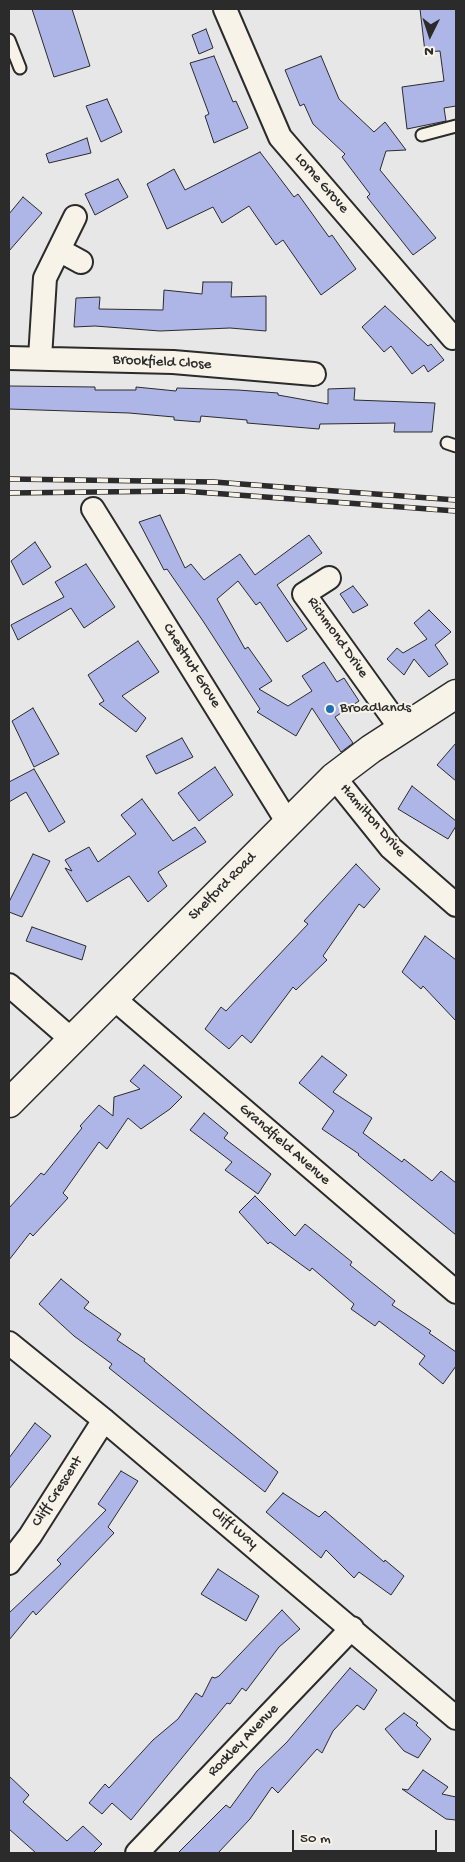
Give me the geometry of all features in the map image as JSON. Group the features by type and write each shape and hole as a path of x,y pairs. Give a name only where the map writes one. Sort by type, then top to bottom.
{"street":[{"name":"Lorne Grove","path":"225,9 280,137 453,338"},
{"path":"40,358 45,278 75,217"},
{"path":"59,250 82,262"},
{"name":"Brookfield Close","path":"9,358 172,362 314,374"},
{"name":"Chestnut Grove","path":"93,509 288,823"},
{"name":"Richmond Drive","path":"329,578 304,594 401,729"},
{"name":"Shelford Road","path":"9,1103 112,997 334,777 401,729 456,694"},
{"name":"Hamilton Drive","path":"334,777 392,848 456,905"},
{"path":"9,985 71,1039"},
{"name":"Grandfield Avenue","path":"112,997 456,1292"},
{"name":"Cliff Way","path":"9,1343 352,1628 456,1718"},
{"name":"Cliff Crescent","path":"9,1563 30,1536 104,1420"},
{"name":"Rockley Avenue","path":"137,1853 352,1628"}],"lane":[{"path":"9,40 20,68"},
{"path":"422,135 456,126"}],"building":[{"path":"32,9 72,9 90,66 54,77"},
{"path":"420,9 456,9 456,106 444,108 446,121 407,129 402,87 444,81 440,51 425,52"},
{"path":"206,29 213,48 199,54 192,35"},
{"path":"214,56 233,102 236,101 248,128 214,143 205,116 209,114 190,63"},
{"path":"321,56 339,99 374,132 385,122 406,150 386,151 380,170 436,238 413,255 367,197 370,194 342,157 345,154 313,124 304,104 300,106 285,70"},
{"path":"107,99 122,132 101,142 86,106"},
{"path":"87,138 91,153 49,163 46,154"},
{"path":"260,152 294,197 298,194 329,237 332,235 356,269 321,295 283,240 276,245 249,206 222,223 213,207 167,229 147,184 174,169 185,190"},
{"path":"118,179 128,197 95,215 85,194"},
{"path":"23,197 42,213 9,251 9,214"},
{"path":"203,282 232,282 231,297 266,296 266,331 230,328 160,331 95,326 74,327 76,298 100,297 99,309 163,310 164,290 202,294"},
{"path":"385,306 428,346 431,344 444,360 428,372 424,365 412,374 391,346 384,352 362,327"},
{"path":"9,386 95,387 95,390 136,390 136,387 176,391 177,388 238,390 278,393 278,395 328,404 328,389 355,388 354,400 435,403 432,432 394,432 395,423 320,424 319,429 247,423 247,420 201,416 200,422 174,420 174,417 129,413 9,409"},
{"path":"160,515 185,568 191,564 204,580 240,554 255,575 309,535 322,553 277,585 307,629 287,642 260,602 256,605 238,581 217,599 245,649 248,647 272,681 259,689 288,706 312,691 302,676 324,662 337,682 344,678 359,701 335,717 353,743 341,752 312,708 296,736 257,712 260,709 203,621 167,569 164,570 139,522"},
{"path":"35,542 51,567 23,585 11,561"},
{"path":"86,564 115,607 84,628 71,608 18,640 11,625 64,597 55,582"},
{"path":"353,586 368,605 353,613 340,594"},
{"path":"429,610 451,632 435,645 448,664 429,677 414,659 404,675 387,659 397,648 403,653 427,639 414,623"},
{"path":"138,641 159,672 122,696 146,718 136,732 99,704 104,701 88,675"},
{"path":"33,708 59,754 34,767 12,721"},
{"path":"182,738 193,757 156,774 146,756"},
{"path":"456,743 456,781 437,765"},
{"path":"215,767 233,795 199,821 178,793"},
{"path":"34,769 65,822 49,832 26,792 9,802 9,782"},
{"path":"412,786 456,821 456,826 448,839 398,809"},
{"path":"142,799 173,841 195,827 206,842 158,872 167,886 148,902 129,876 87,902 65,868 72,871 65,860 89,847 98,862 136,834 121,815"},
{"path":"33,854 50,861 22,917 9,912 9,902"},
{"path":"356,864 380,889 364,908 359,904 323,956 327,960 296,990 293,987 251,1043 242,1035 229,1049 205,1029 221,1007 226,1011 308,924 304,921"},
{"path":"32,927 86,946 82,960 26,941"},
{"path":"425,936 456,960 456,1021 423,986 421,989 402,972"},
{"path":"322,1056 347,1075 333,1092 372,1118 363,1133 402,1162 404,1159 432,1181 441,1171 456,1183 456,1235 359,1154 322,1129 334,1111 299,1083"},
{"path":"144,1065 182,1097 170,1109 141,1129 128,1118 107,1149 99,1142 63,1193 68,1198 33,1236 30,1233 9,1260 9,1208 41,1173 44,1175 82,1128 80,1126 99,1105 113,1116 114,1097 140,1089 130,1081"},
{"path":"204,1113 228,1133 224,1138 271,1174 258,1194 225,1170 232,1162 190,1130"},
{"path":"255,1196 295,1236 305,1224 352,1262 350,1265 395,1301 392,1305 431,1331 429,1333 456,1352 456,1366 443,1384 419,1364 425,1356 379,1321 375,1326 351,1309 354,1304 312,1268 310,1271 270,1242 268,1244 239,1212"},
{"path":"61,1279 89,1302 84,1308 121,1334 117,1340 145,1359 144,1361 278,1472 265,1492 109,1368 112,1364 74,1336 39,1304"},
{"path":"35,1423 51,1436 9,1489 9,1458"},
{"path":"121,1471 138,1481 108,1527 114,1533 36,1615 33,1611 9,1640 9,1613 61,1564 57,1560 106,1510 98,1504"},
{"path":"283,1493 319,1517 325,1511 384,1562 385,1560 404,1576 391,1595 359,1572 354,1578 326,1550 321,1558 266,1512"},
{"path":"218,1569 259,1596 246,1621 201,1594"},
{"path":"282,1610 300,1629 279,1647 246,1691 242,1688 230,1704 227,1703 131,1820 112,1803 102,1814 89,1803 105,1784 109,1788 153,1740 178,1719 196,1693 202,1697 212,1677 219,1676"},
{"path":"350,1668 377,1690 364,1710 357,1705 333,1731 322,1753 317,1749 278,1793 272,1787 250,1819 218,1853 178,1853 226,1805 230,1808 257,1771 287,1742"},
{"path":"404,1713 418,1723 416,1725 431,1739 418,1758 404,1751 385,1729"},
{"path":"423,1770 448,1787 442,1794 456,1797 456,1820 446,1819 402,1789 408,1790"},
{"path":"9,1776 29,1795 23,1802 67,1841 83,1826 102,1844 93,1853 36,1853 9,1829"}],"railway":[{"path":"9,479 214,482 456,500"},
{"path":"9,493 183,491 456,511"}],"place":[{"name":"Broadlands","path":"330,709"}]}
